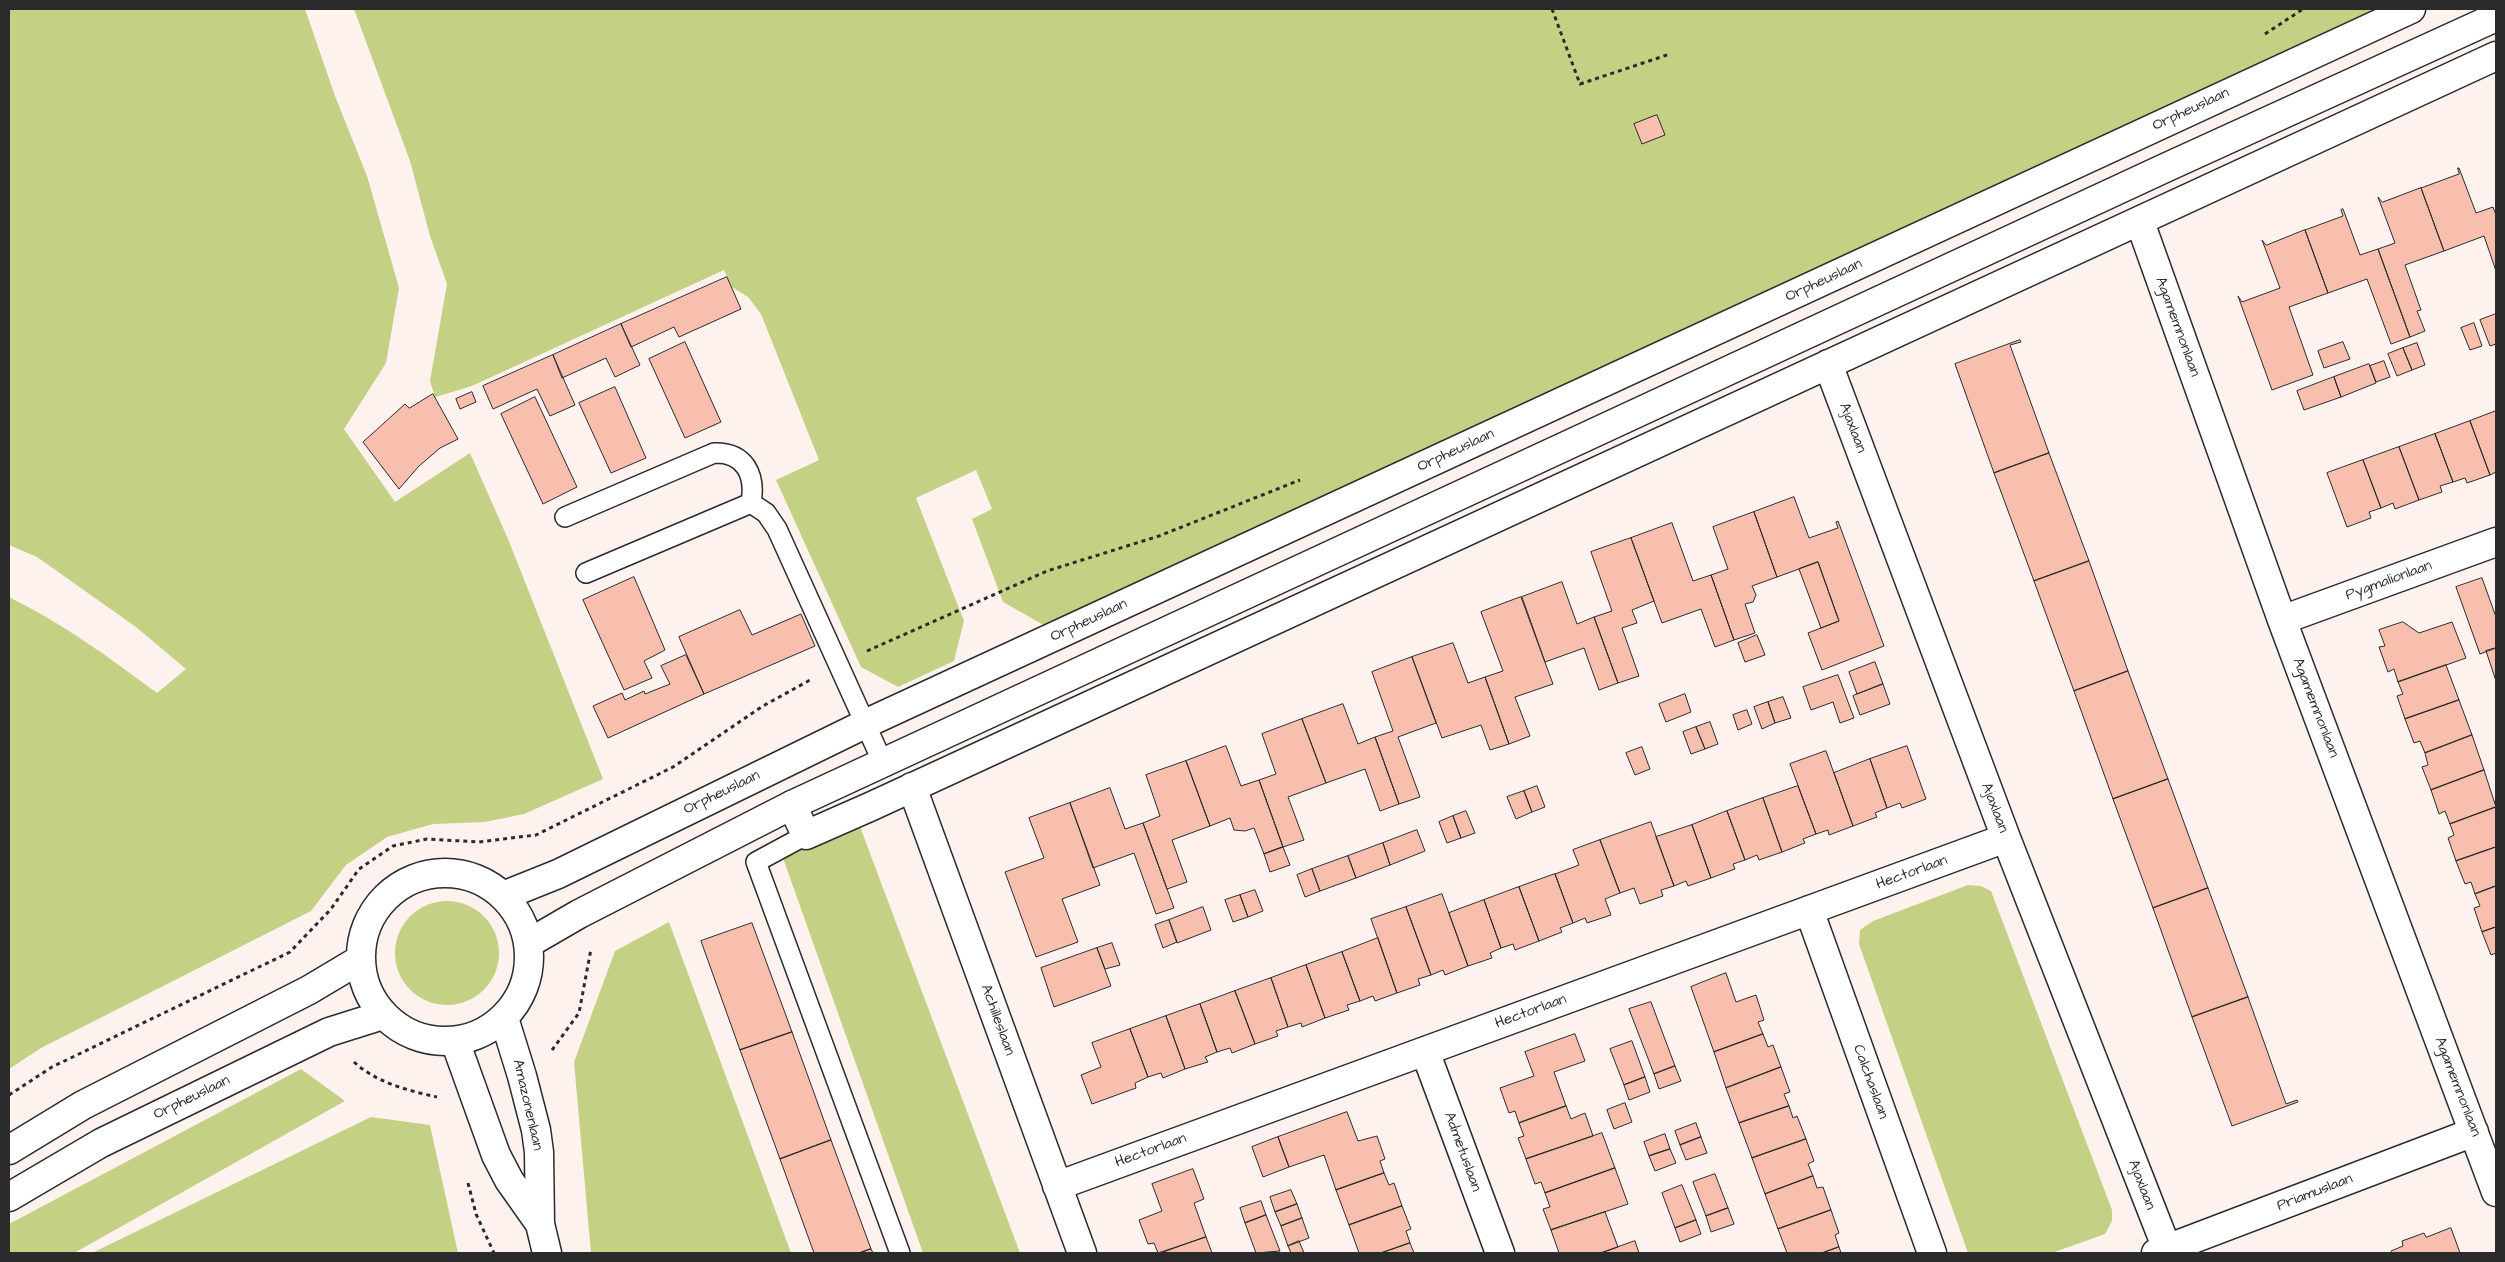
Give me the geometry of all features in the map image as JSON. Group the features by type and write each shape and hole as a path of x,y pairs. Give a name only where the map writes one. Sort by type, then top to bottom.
{"street":[{"name":"Orpheuslaan","path":"504,896 558,874 867,723 2411,9"},
{"path":"529,943 579,914 792,805 2165,168 2496,17"},
{"path":"792,805 806,835 912,788 1828,364 2140,222 2496,56"},
{"name":"Agamemnonlaan","path":"2140,222 2282,620 2496,1192"},
{"name":"Ajaxlaan","path":"1828,364 2161,1251"},
{"name":"Pygmalionlaan","path":"2282,620 2496,542"},
{"name":"Achilleslaan","path":"912,788 1082,1253"},
{"name":"Hectorlaan","path":"1057,1186 2006,838"},
{"path":"435,874 460,874 483,881 504,896 520,918 529,943 529,970 520,996 504,1018 481,1034 455,1041 416,1037 383,1015 367,989 361,959 364,934 374,912 390,894 411,880 435,874"},
{"name":"Calchaslaan","path":"1809,910 1932,1253"},
{"path":"9,1150 83,1104 309,990 361,959"},
{"name":"Orpheuslaan","path":"9,1198 101,1143 330,1032 383,1015"},
{"name":"Amazonenlaan","path":"504,1018 522,1076 539,1152 540,1224 547,1253"},
{"name":"Amazonenlaan","path":"455,1041 496,1155 509,1180 540,1224"},
{"name":"Admetuslaan","path":"1425,1051 1500,1253"},
{"name":"Priamuslaan","path":"2161,1251 2474,1132"}],"lane":[{"path":"565,516 714,452 726,452 740,459 750,475 754,488 751,503"},
{"path":"751,503 766,513 777,529 837,665 867,723 883,763"},
{"path":"586,573 751,503"},
{"path":"806,835 756,862 900,1253"}],"path":[{"path":"1552,9 1580,84 1670,54"},
{"path":"2258,39 2303,9"},
{"path":"9,1095 52,1067 290,952 331,909 359,869 393,846 427,839 479,842 536,835 673,767 763,706 837,665 1047,571 1159,536 1307,477"},
{"path":"536,835 558,874"},
{"path":"522,1076 546,1059 579,1013 591,950 579,914"}],"green space":[{"path":"9,9 305,9 335,96 367,176 399,288 386,363 344,429 395,502 470,453 508,539 603,779 524,814 485,822 433,824 387,837 346,865 311,911 41,1048 9,1069 9,597 67,630 157,693 186,669 136,627 37,557 9,545"},
{"path":"354,9 2387,9 1049,628 1003,602 972,519 992,509 976,470 916,498 964,621 954,661 898,687 861,667 776,480 819,460 761,314 748,297 732,287 724,270 472,386 435,397 430,381 447,284 430,236 410,161"},
{"path":"859,824 1020,1253 923,1253 783,858"},
{"path":"1968,885 1981,886 1991,891 2112,1210 2112,1221 2105,1234 2052,1253 1968,1253 1859,944 1860,930 1873,921"},
{"path":"447,901 467,905 484,916 495,933 499,953 495,973 484,990 467,1001 447,1005 427,1001 410,990 399,973 395,953 399,933 410,916 427,905"},
{"path":"669,922 791,1253 591,1253 574,1062 615,951"},
{"path":"301,1069 345,1101 74,1253 9,1253 9,1224"},
{"path":"371,1117 430,1125 458,1253 92,1253"}],"building":[{"path":"1657,115 1665,135 1642,144 1634,124"},
{"path":"2458,168 2476,213 2493,207 2496,215 2496,271 2484,236 2444,251 2421,188 2459,174"},
{"path":"2421,188 2444,251 2405,265 2421,310 2417,311 2425,331 2410,337 2378,249 2395,243 2378,197 2382,202"},
{"path":"2343,209 2360,255 2378,249 2410,337 2391,344 2367,279 2328,293 2305,230 2343,216 2341,210"},
{"path":"2305,230 2328,293 2289,307 2313,375 2272,390 2238,296 2242,302 2280,288 2262,240 2266,245"},
{"path":"727,277 741,309 679,337 674,327 631,347 621,324"},
{"path":"2496,314 2496,344 2490,346 2480,320"},
{"path":"2474,323 2482,346 2470,350 2461,328"},
{"path":"621,324 640,365 615,377 606,358 562,378 553,355"},
{"path":"2020,340 2021,342 2010,345 2049,453 1994,473 1955,364"},
{"path":"685,342 721,422 685,438 649,359"},
{"path":"2343,342 2350,359 2324,368 2318,351"},
{"path":"2417,343 2425,365 2412,370 2403,348"},
{"path":"2403,348 2412,370 2397,376 2388,354"},
{"path":"553,355 575,405 550,416 537,389 493,409 483,386"},
{"path":"2384,361 2390,377 2376,382 2370,366"},
{"path":"2369,364 2376,383 2341,397 2334,377"},
{"path":"2334,377 2341,397 2304,410 2297,391"},
{"path":"615,387 646,458 611,473 579,403"},
{"path":"472,392 476,402 460,409 456,399"},
{"path":"433,394 458,439 440,448 419,466 399,489 363,442 405,404 409,408"},
{"path":"535,397 577,487 543,504 501,414"},
{"path":"2496,411 2496,472 2490,475 2470,421"},
{"path":"2470,421 2490,475 2467,483 2465,478 2453,482 2435,434"},
{"path":"2435,434 2453,482 2440,486 2442,492 2419,500 2399,447"},
{"path":"2399,447 2419,500 2395,509 2393,503 2381,508 2363,460"},
{"path":"2049,453 2089,561 2034,581 1994,473"},
{"path":"2363,460 2381,508 2369,512 2371,518 2347,527 2327,473"},
{"path":"1794,497 1809,538 1838,528 1836,522 1838,521 1884,646 1822,670 1808,633 1839,621 1818,562 1777,577 1754,512"},
{"path":"1754,512 1777,577 1752,586 1756,595 1753,602 1745,604 1755,633 1734,640 1711,575 1728,569 1713,527"},
{"path":"1672,523 1693,581 1711,575 1734,640 1715,647 1701,609 1662,623 1631,538"},
{"path":"1631,538 1654,601 1632,610 1637,623 1622,628 1639,676 1618,683 1594,617 1612,611 1591,552"},
{"path":"2089,561 2128,671 2074,691 2034,581"},
{"path":"1818,562 1839,621 1821,628 1799,569"},
{"path":"634,577 665,650 644,661 652,678 624,690 583,600"},
{"path":"2482,578 2496,617 2496,648 2480,654 2456,587"},
{"path":"1562,582 1577,624 1594,617 1618,683 1599,690 1584,648 1545,662 1522,597"},
{"path":"1521,597 1553,684 1515,697 1530,736 1509,744 1485,677 1503,671 1481,612"},
{"path":"740,610 752,635 801,614 815,646 704,694 679,637"},
{"path":"2403,622 2419,633 2452,622 2466,658 2398,682 2394,669 2388,672 2379,647 2385,646 2379,630"},
{"path":"1757,635 1765,655 1745,662 1738,643"},
{"path":"1453,643 1468,683 1485,677 1509,744 1490,750 1481,725 1442,738 1412,657"},
{"path":"2496,648 2496,681 2486,651"},
{"path":"686,655 704,694 608,738 593,706 622,693 625,700 644,691 645,694 670,684 661,666"},
{"path":"1412,657 1436,723 1398,737 1420,797 1399,804 1375,737 1393,731 1372,672"},
{"path":"1875,662 1883,684 1857,694 1849,672"},
{"path":"2446,665 2459,700 2405,719 2397,696 2403,694 2398,682"},
{"path":"2128,671 2168,779 2113,799 2074,691"},
{"path":"1838,675 1854,718 1840,723 1833,702 1811,710 1803,687"},
{"path":"1883,684 1890,704 1860,715 1853,696"},
{"path":"1685,694 1691,712 1666,722 1659,704"},
{"path":"1783,697 1791,718 1775,723 1768,702"},
{"path":"2459,700 2472,735 2425,753 2420,741 2414,743 2405,719"},
{"path":"1768,702 1775,723 1762,729 1754,707"},
{"path":"1343,704 1358,744 1375,737 1399,804 1380,811 1365,769 1326,783 1302,719"},
{"path":"1747,710 1752,724 1738,730 1733,715"},
{"path":"1302,719 1326,783 1288,797 1304,840 1283,847 1259,780 1276,774 1262,734"},
{"path":"1710,722 1718,744 1705,749 1696,727"},
{"path":"1696,727 1705,749 1691,754 1683,732"},
{"path":"2472,735 2484,770 2431,790 2422,767 2428,765 2425,753"},
{"path":"1226,746 1241,786 1259,780 1283,847 1264,854 1254,828 1245,831 1234,830 1230,818 1210,826 1186,761"},
{"path":"1907,746 1926,799 1902,808 1900,803 1887,808 1870,759"},
{"path":"1642,747 1650,769 1635,775 1626,753"},
{"path":"1826,751 1853,826 1829,835 1828,830 1816,834 1790,764"},
{"path":"1870,759 1887,808 1875,813 1877,817 1853,826 1834,773"},
{"path":"1186,761 1210,826 1172,840 1187,882 1167,889 1143,823 1160,816 1146,775"},
{"path":"2484,770 2496,807 2450,824 2445,811 2439,814 2431,790"},
{"path":"2168,779 2208,888 2153,908 2113,799"},
{"path":"1537,786 1545,807 1532,812 1524,791"},
{"path":"1798,786 1816,834 1803,839 1805,843 1782,852 1763,798"},
{"path":"1110,788 1125,829 1143,823 1174,908 1156,914 1134,853 1093,868 1070,803"},
{"path":"1524,791 1532,812 1516,819 1507,797"},
{"path":"1763,798 1782,852 1759,860 1757,855 1745,860 1727,811"},
{"path":"1070,803 1100,885 1062,899 1078,942 1036,957 1005,872 1044,858 1029,818"},
{"path":"2496,807 2496,847 2456,861 2448,838 2454,835 2450,824"},
{"path":"1466,811 1475,833 1461,838 1453,816"},
{"path":"1727,811 1745,860 1733,864 1735,869 1711,878 1692,825"},
{"path":"1453,816 1461,838 1447,843 1439,822"},
{"path":"1651,822 1674,886 1661,890 1663,896 1640,904 1634,888 1620,893 1600,840"},
{"path":"1692,825 1711,878 1688,886 1686,881 1674,886 1656,837"},
{"path":"1417,830 1425,851 1390,865 1383,843"},
{"path":"1600,840 1620,893 1605,899 1611,915 1587,923 1585,918 1573,923 1555,874 1579,865 1573,850"},
{"path":"1383,843 1390,865 1356,878 1348,856"},
{"path":"1283,847 1290,865 1270,872 1264,854"},
{"path":"2496,847 2496,886 2475,894 2471,882 2465,884 2456,861"},
{"path":"1348,856 1356,878 1320,891 1312,869"},
{"path":"1312,869 1320,891 1305,897 1297,875"},
{"path":"1555,874 1573,923 1560,928 1562,932 1539,941 1519,887"},
{"path":"2496,886 2496,927 2482,932 2474,908 2480,906 2475,894"},
{"path":"1519,887 1539,941 1515,950 1513,944 1501,948 1484,900"},
{"path":"2208,888 2248,997 2192,1017 2153,908"},
{"path":"1255,890 1263,911 1248,917 1240,895"},
{"path":"1442,894 1468,966 1445,975 1443,970 1431,975 1406,907"},
{"path":"1240,895 1248,917 1233,922 1225,900"},
{"path":"1484,900 1501,948 1490,953 1492,958 1468,966 1449,913"},
{"path":"1203,907 1211,930 1177,943 1169,920"},
{"path":"1406,907 1431,975 1418,979 1420,985 1397,993 1371,919"},
{"path":"1169,920 1177,942 1163,948 1155,925"},
{"path":"752,923 792,1032 740,1050 701,941"},
{"path":"2496,927 2496,953 2491,955 2482,932"},
{"path":"1378,938 1397,993 1375,1001 1373,996 1360,1001 1342,952"},
{"path":"1112,943 1120,965 1105,969 1097,948"},
{"path":"1097,948 1111,986 1054,1007 1041,968"},
{"path":"1342,952 1360,1001 1347,1005 1349,1010 1325,1018 1306,965"},
{"path":"1306,965 1325,1018 1302,1027 1301,1023 1288,1027 1271,978"},
{"path":"1726,973 1736,1002 1756,995 1764,1020 1758,1022 1763,1034 1714,1052 1691,987"},
{"path":"1271,978 1288,1027 1276,1031 1278,1036 1255,1044 1235,991"},
{"path":"1235,991 1255,1044 1232,1053 1230,1048 1217,1052 1200,1004"},
{"path":"2248,997 2286,1104 2297,1100 2298,1102 2232,1126 2192,1017"},
{"path":"1651,1002 1675,1066 1654,1074 1629,1009"},
{"path":"1200,1004 1217,1052 1205,1057 1208,1062 1185,1069 1166,1016"},
{"path":"1166,1016 1185,1069 1163,1078 1161,1073 1148,1077 1130,1029"},
{"path":"1130,1029 1148,1077 1135,1083 1136,1088 1092,1104 1081,1075 1101,1067 1092,1043"},
{"path":"792,1032 831,1140 780,1159 740,1050"},
{"path":"1575,1034 1585,1061 1554,1072 1566,1106 1519,1123 1515,1111 1509,1113 1500,1088 1534,1076 1525,1052"},
{"path":"1763,1034 1768,1047 1773,1045 1781,1067 1726,1088 1714,1052"},
{"path":"1632,1041 1645,1077 1624,1085 1610,1049"},
{"path":"1675,1066 1681,1081 1659,1089 1654,1074"},
{"path":"1781,1067 1790,1092 1784,1094 1789,1106 1739,1123 1726,1088"},
{"path":"1645,1077 1650,1092 1629,1100 1624,1085"},
{"path":"1625,1103 1632,1122 1614,1129 1607,1110"},
{"path":"1566,1106 1571,1119 1585,1113 1593,1136 1526,1159 1518,1138 1524,1136 1519,1123"},
{"path":"1789,1106 1793,1118 1797,1116 1806,1139 1752,1158 1739,1123"},
{"path":"1347,1112 1358,1141 1377,1136 1385,1159 1380,1161 1384,1173 1336,1190 1324,1155 1289,1167 1278,1137"},
{"path":"1696,1123 1701,1137 1680,1145 1675,1131"},
{"path":"1602,1133 1615,1168 1545,1193 1541,1182 1535,1184 1526,1159"},
{"path":"1665,1134 1670,1149 1649,1156 1644,1142"},
{"path":"1278,1137 1289,1167 1263,1177 1252,1147"},
{"path":"1701,1137 1707,1153 1686,1160 1680,1145"},
{"path":"1806,1139 1814,1161 1808,1164 1813,1176 1765,1194 1752,1158"},
{"path":"831,1140 871,1249 859,1253 814,1253 780,1159"},
{"path":"1670,1149 1676,1163 1655,1171 1649,1156"},
{"path":"1615,1168 1628,1204 1551,1230 1543,1209 1550,1207 1545,1193"},
{"path":"1193,1169 1204,1199 1194,1203 1206,1237 1158,1253 1154,1243 1148,1244 1139,1220 1162,1211 1152,1184"},
{"path":"1384,1173 1389,1185 1394,1183 1402,1206 1349,1225 1336,1190"},
{"path":"1715,1174 1728,1208 1706,1216 1693,1182"},
{"path":"1813,1176 1817,1188 1823,1187 1831,1210 1778,1229 1765,1194"},
{"path":"1682,1185 1696,1220 1675,1228 1662,1193"},
{"path":"1291,1190 1297,1204 1275,1212 1270,1197"},
{"path":"1261,1201 1266,1215 1245,1223 1240,1208"},
{"path":"1297,1204 1302,1218 1281,1226 1275,1212"},
{"path":"1402,1206 1411,1229 1406,1231 1410,1243 1381,1253 1359,1253 1349,1225"},
{"path":"1728,1208 1734,1224 1711,1232 1706,1216"},
{"path":"1831,1210 1839,1233 1835,1235 1839,1247 1822,1253 1787,1253 1778,1229"},
{"path":"1605,1212 1618,1247 1601,1253 1559,1253 1551,1230"},
{"path":"1266,1215 1280,1251 1256,1253 1245,1223"},
{"path":"1302,1218 1309,1238 1288,1246 1281,1226"},
{"path":"1696,1220 1701,1234 1680,1242 1675,1228"},
{"path":"2451,1228 2460,1253 2392,1253 2391,1251 2403,1246 2402,1241 2424,1233 2426,1237"},
{"path":"1206,1237 1212,1253 1161,1253"},
{"path":"1299,1241 1304,1253 1291,1253 1288,1246"},
{"path":"1635,1241 1639,1253 1601,1253"},
{"path":"1410,1243 1414,1253 1381,1253"},
{"path":"1839,1247 1841,1253 1822,1253"},
{"path":"871,1249 873,1253 859,1253"}]}
